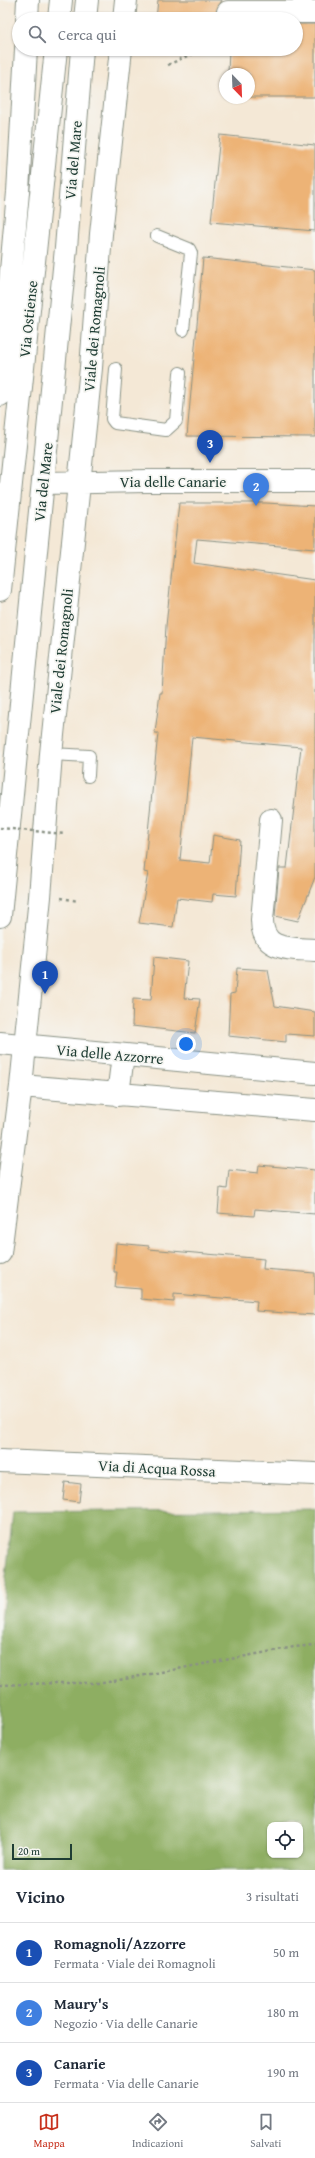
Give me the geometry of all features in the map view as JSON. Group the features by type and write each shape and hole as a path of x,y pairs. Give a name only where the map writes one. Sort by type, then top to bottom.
{"street":[{"path":"27,12 28,0"},
{"path":"59,12 60,0"},
{"path":"85,12 86,0"},
{"path":"125,12 126,0"},
{"path":"228,12 315,12"},
{"path":"0,395 10,296 18,192 26,56"},
{"name":"Via Ostiense","path":"0,590 55,56"},
{"name":"Via del Mare","path":"0,916 70,200 81,56"},
{"name":"Viale dei Romagnoli","path":"0,1253 21,1086 40,897 51,754 80,482 91,368 101,234 120,56"},
{"path":"0,461 7,514"},
{"name":"Via delle Canarie","path":"80,482 315,481"},
{"path":"43,483 80,482"},
{"path":"271,820 262,920 263,932 270,942 276,946 315,950"},
{"name":"Via delle Azzorre","path":"0,1043 123,1056 315,1073"},
{"path":"118,1094 123,1056"},
{"path":"21,1086 315,1110"},
{"name":"Via di Acqua Rossa","path":"0,1461 315,1474"}],"lane":[{"path":"157,236 189,249 191,253 183,330"},
{"path":"116,369 112,419 115,424 166,430 176,422 180,373"},
{"path":"51,754 89,756 88,776"}],"path":[{"path":"168,65 187,56"},
{"path":"0,828 65,834"},
{"path":"0,1685 56,1682 103,1683 294,1647 315,1645"}],"green space":[{"path":"315,1509 315,1870 0,1870 0,1631 13,1512"}],"building":[{"path":"158,0 222,0 216,12 157,12"},
{"path":"303,24 315,24 315,97 255,97 255,68 228,68 229,56 303,56"},
{"path":"220,135 315,145 315,231 211,222"},
{"path":"203,258 315,270 315,437 187,436"},
{"path":"179,503 266,503 315,506 315,549 197,539 194,563 315,580 315,877 298,921 275,916 279,868 287,868 301,747 192,737 180,860 210,863 213,835 240,840 236,896 213,894 212,902 177,898 173,927 139,923 148,873 144,872 158,733 155,733 160,693 162,693 166,626"},
{"path":"154,957 188,961 184,998 200,999 195,1033 132,1026 133,999 151,1000"},
{"path":"237,968 268,970 275,1006 315,1012 315,1036 286,1034 286,1042 228,1036 230,994 235,993"},
{"path":"259,1165 315,1170 315,1214 255,1209 254,1216 218,1213 220,1188 227,1189 229,1170 258,1173"},
{"path":"116,1243 149,1246 149,1249 264,1259 263,1269 315,1273 315,1315 256,1311 257,1301 174,1294 174,1302 141,1299 141,1289 115,1287 117,1272 114,1272"},
{"path":"65,1482 81,1484 79,1502 63,1500"}],"place":[{"name":"Canarie","path":"210,463"},
{"name":"Maury's","path":"256,506"},
{"name":"Romagnoli/Azzorre","path":"45,994"}]}
